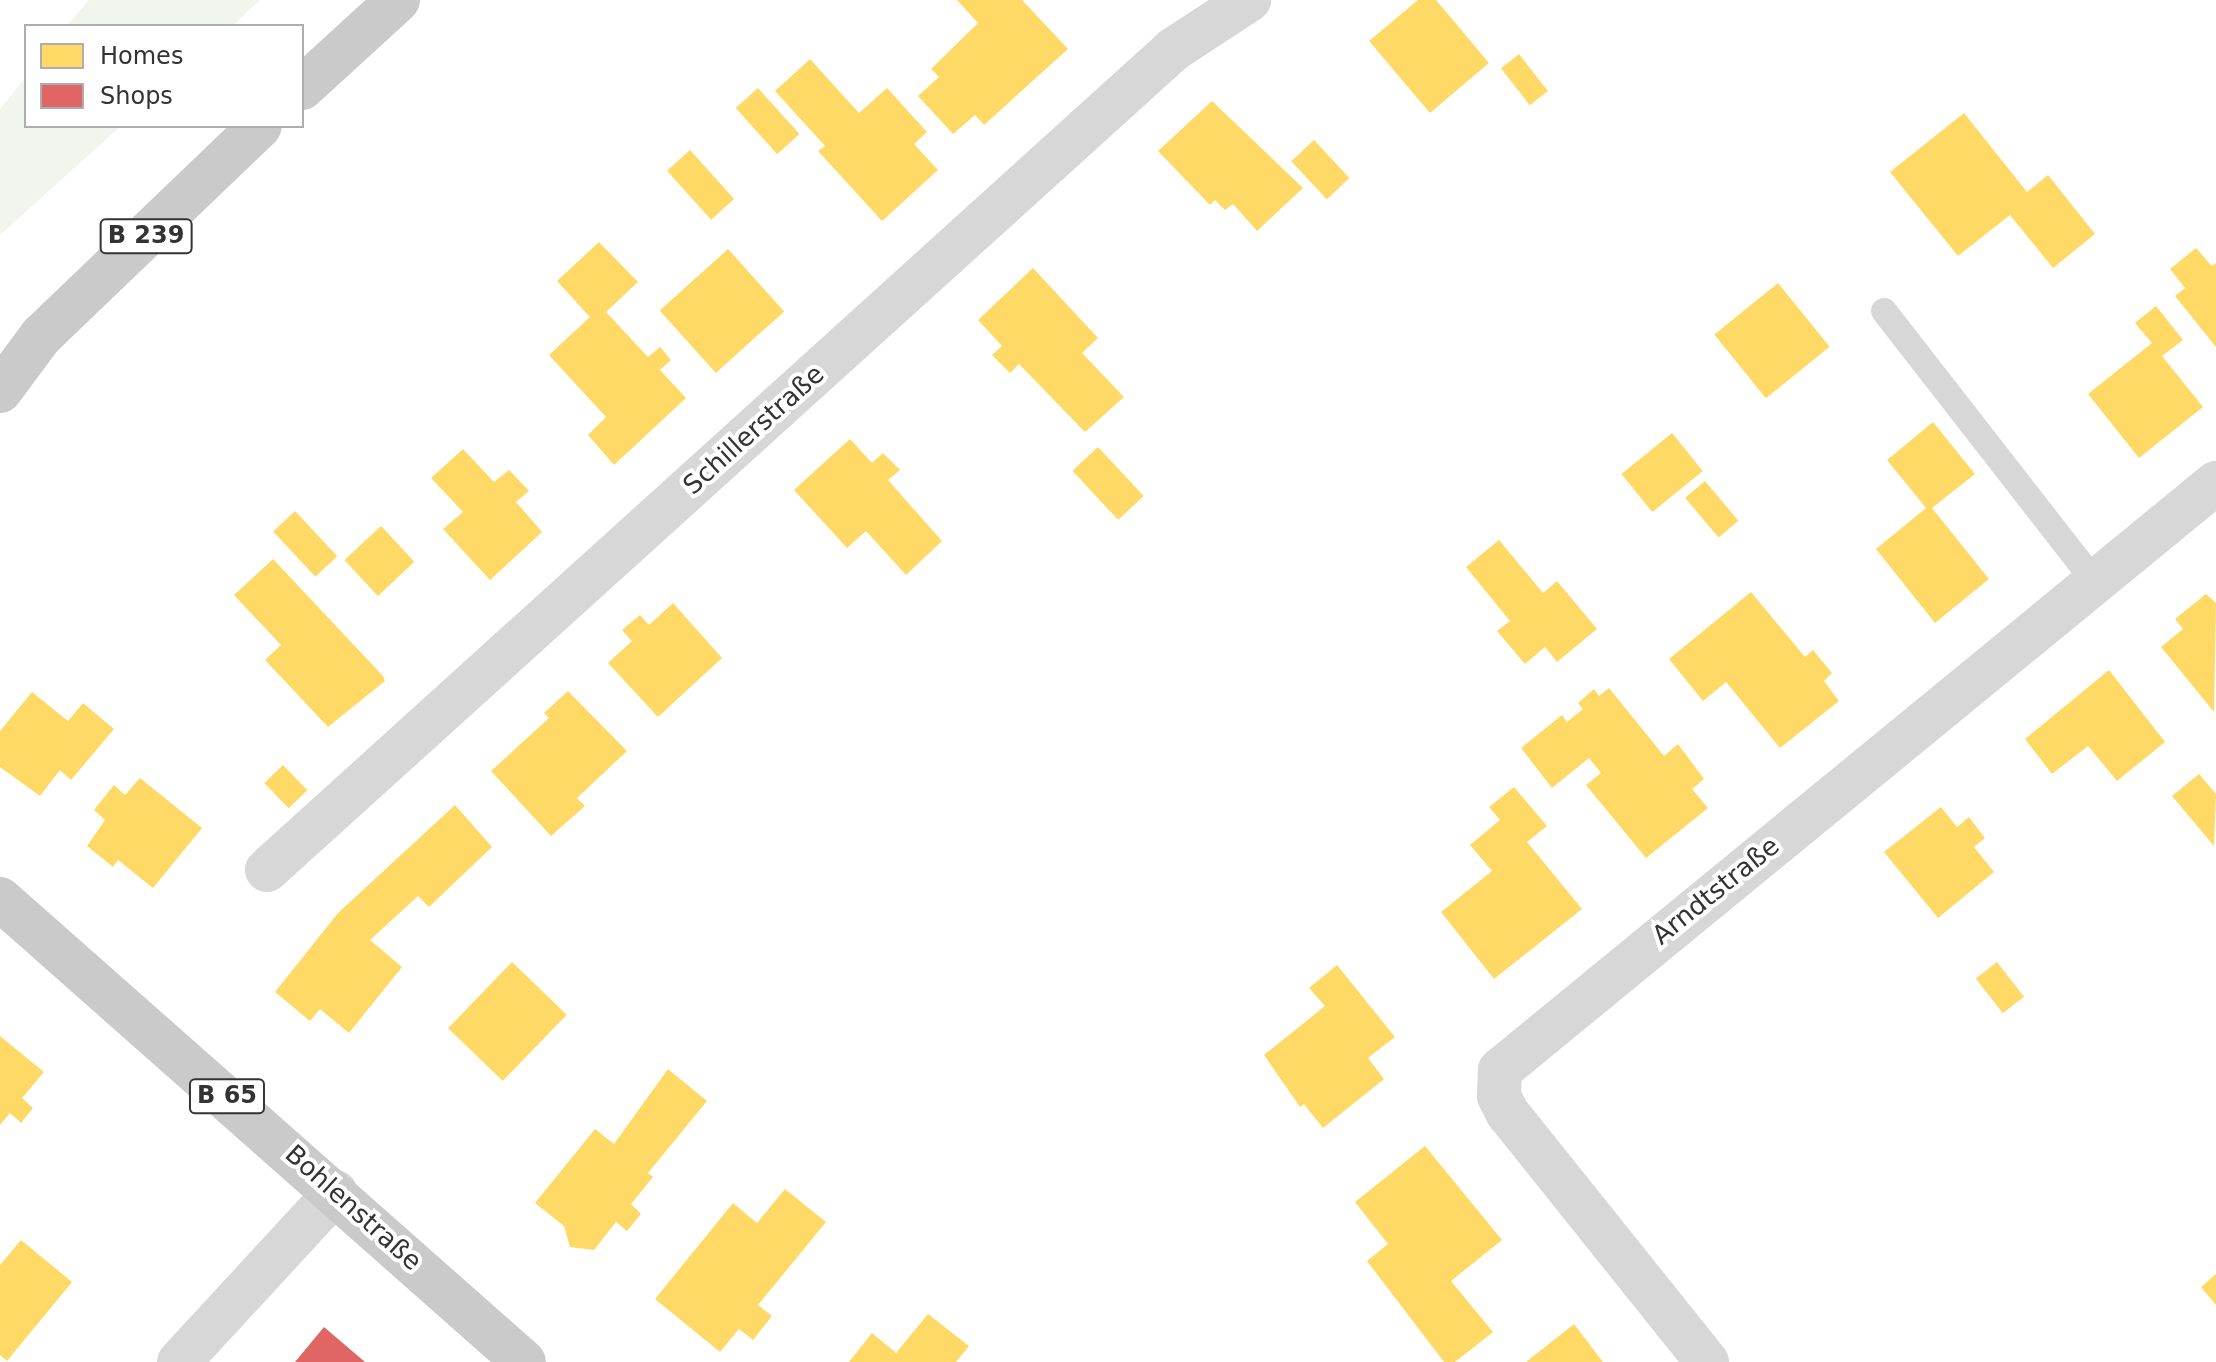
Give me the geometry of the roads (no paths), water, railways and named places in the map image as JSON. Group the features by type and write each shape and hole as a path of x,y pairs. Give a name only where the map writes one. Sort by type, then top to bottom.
{"main road":[{"path":"304,86 398,0"},
{"name":"B 239","path":"0,391 41,336 258,128"},
{"name":"B 239","path":"0,362 41,336"},
{"name":"Bohlenstraße","path":"0,899 336,1192 524,1362"}],"street":[{"name":"Schillerstraße","path":"267,870 1174,49 1249,0"},
{"name":"Arndtstraße","path":"1707,1362 1508,1114 1499,1096 1500,1070 2216,483"},
{"path":"179,1362 336,1192"}],"lane":[{"path":"1884,311 2096,583"}]}
